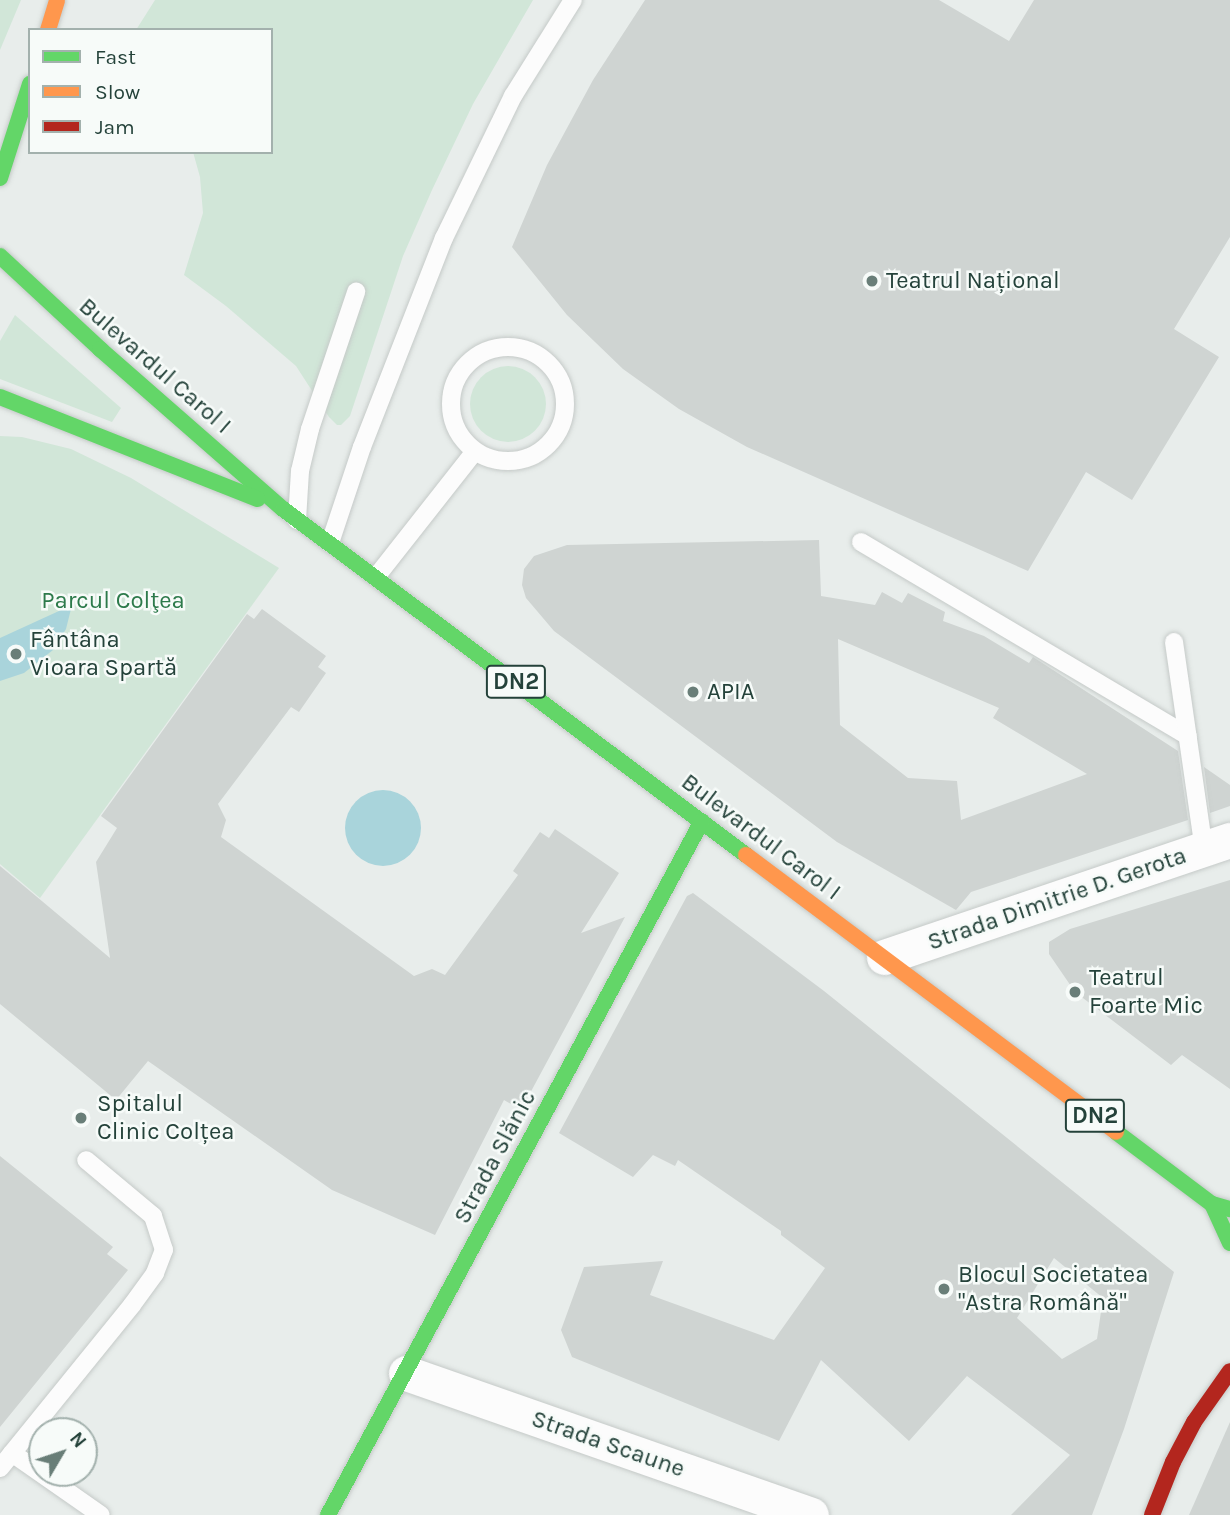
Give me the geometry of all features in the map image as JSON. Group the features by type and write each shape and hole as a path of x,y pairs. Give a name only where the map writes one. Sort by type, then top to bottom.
{"main road":[{"path":"49,28 57,0"},
{"path":"0,178 28,90"},
{"name":"Bulevardul Carol I","path":"0,256 100,349 290,514 1212,1204"},
{"name":"Bulevardul Carol I","path":"0,397 290,514"},
{"name":"Strada Slănic","path":"328,1515 702,821"},
{"name":"DN2","path":"1212,1204 1230,1209"},
{"name":"DN2","path":"1212,1204 1230,1243"},
{"path":"1152,1515 1173,1462 1194,1422 1230,1371"}],"street":[{"name":"Strada Dimitrie D. Gerota","path":"884,957 1217,845"},
{"name":"Strada Scaune","path":"406,1373 811,1515"}],"lane":[{"path":"330,543 362,447 444,237 513,96 573,0"},
{"path":"290,514 307,438 356,292"},
{"path":"499,348 519,348 537,355 552,368 561,383 565,401 563,419 556,436 543,449 527,458 510,461 475,451 462,437 453,420 451,400 455,382 466,366 481,354 499,348"},
{"path":"376,578 475,451"},
{"path":"861,542 1188,736"},
{"path":"1174,642 1188,736 1217,845"},
{"path":"0,1468 132,1305 155,1273 164,1250 153,1216 86,1160"},
{"path":"12,1453 101,1515"}],"green space":[{"path":"0,0 21,0 0,50"},
{"path":"155,0 533,0 473,104 432,190 403,256 350,416 341,425 337,425 329,417 296,366 226,306 184,275 203,213 200,177 194,154 273,154 273,28 137,28"},
{"path":"15,315 121,408 112,422 0,379 0,341"},
{"path":"508,366 523,369 535,377 543,389 546,404 543,419 535,431 523,439 508,442 493,439 481,431 473,419 470,404 473,389 481,377 493,369"},
{"name":"Parcul Colţea","path":"0,436 22,437 71,449 131,478 279,568 40,898 0,864"}],"water":[{"path":"72,605 66,629 53,650 24,673 0,681 0,638"},
{"path":"383,790 398,793 410,801 418,813 421,828 418,843 410,855 398,863 383,866 368,863 356,855 348,843 345,828 348,813 356,801 368,793"}],"building":[{"name":"Teatrul Național","path":"645,0 939,0 1009,41 1034,0 1230,0 1230,237 1174,329 1219,357 1132,500 1086,472 1028,571 747,447 679,409 623,369 567,315 512,247 547,165 593,80"},
{"path":"819,540 821,596 875,605 882,592 902,603 908,593 945,612 943,621 984,636 1029,663 1033,657 1178,751 1188,820 971,892 956,910 837,842 554,631 526,598 522,585 524,569 534,556 567,545","holes":["838,639 999,708 993,718 1087,774 961,820 957,781 908,778 840,725"]},
{"path":"262,609 326,656 318,667 326,673 299,712 291,707 218,804 226,820 221,837 414,976 432,969 445,975 518,875 513,871 540,832 549,838 555,829 619,873 581,933 625,917 521,1110 504,1100 435,1235 332,1190 148,1061 116,1100 0,1004 0,866 110,958 96,862 117,828 101,816 247,614 254,619"},
{"path":"1204,767 1230,785 1230,806 1210,813"},
{"path":"1230,880 1230,1089 1182,1055 1171,1065 1075,992 1049,954 1049,942 1070,929"},
{"path":"693,893 824,991 1174,1272 1124,1429 1092,1515 1011,1515 1070,1455 967,1376 909,1441 821,1360 779,1441 572,1357 561,1330 584,1267 663,1261 650,1295 774,1340 825,1268 781,1235 781,1231 678,1160 675,1166 653,1155 633,1177 559,1133 687,896","holes":["1054,1258 1103,1298 1097,1339 1062,1359 1017,1318"]},
{"path":"0,1156 113,1247 107,1254 128,1270 0,1427"},
{"path":"1230,1422 1230,1515 1189,1515"}],"traffic: fast":[{"path":"0,178 28,90"},
{"path":"0,256 100,349 283,509 746,855"},
{"path":"0,397 258,499"},
{"path":"328,1515 702,821"},
{"path":"1116,1132 1212,1204 1230,1209"},
{"path":"1212,1204 1230,1243"}],"traffic: slow":[{"path":"49,28 57,0"},
{"path":"746,855 1116,1132"}],"traffic: jam":[{"path":"1152,1515 1173,1462 1194,1422 1230,1371"}],"place":[{"name":"Teatrul Național","path":"872,281"},
{"name":"Fântâna Vioara Spartă","path":"16,654"},
{"name":"APIA","path":"693,692"},
{"name":"Teatrul Foarte Mic","path":"1075,992"},
{"name":"Spitalul Clinic Colțea","path":"81,1118"},
{"name":"Blocul Societatea \"Astra Română\"","path":"944,1289"}]}
